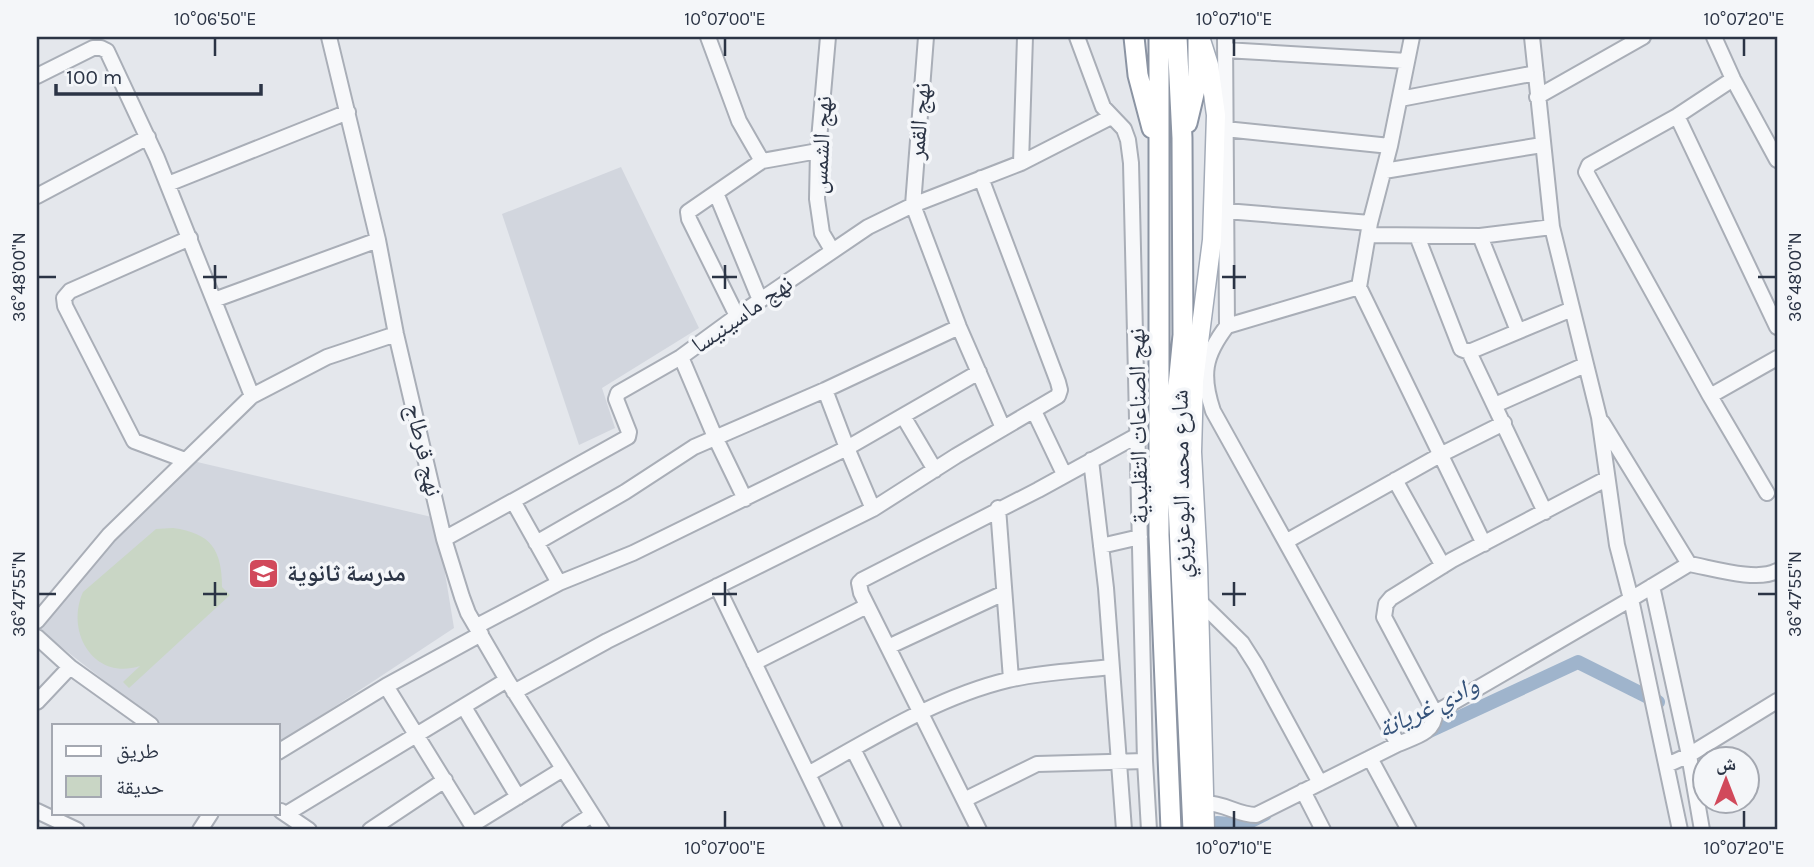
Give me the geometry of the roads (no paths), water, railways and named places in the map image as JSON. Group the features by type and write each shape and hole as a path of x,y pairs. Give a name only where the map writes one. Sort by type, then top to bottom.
{"highway":[{"name":"شارع محمد البوعزيزي","path":"1134,37 1138,75 1160,160"},
{"name":"شارع محمد البوعزيزي","path":"1158,37 1159,535 1171,830"},
{"name":"شارع محمد البوعزيزي","path":"1177,37 1182,138 1183,335 1177,396 1177,460 1193,830"},
{"name":"شارع محمد البوعزيزي","path":"1182,138 1198,77 1199,37"}],"main road":[{"path":"1199,37 1209,65 1214,91 1216,155 1212,240 1194,381 1192,452 1205,830"}],"street":[{"name":"نهج قرطاج","path":"329,37 378,240 444,539 468,613 602,830"},
{"path":"708,37 739,121 762,161"},
{"name":"نهج الشمس","path":"828,37 818,150 818,209 822,233 832,250"},
{"name":"نهج القمر","path":"913,205 926,37"},
{"path":"1021,163 1025,37"},
{"name":"نهج الصناعات التقليدية","path":"1077,37 1102,107 1124,129 1131,163 1149,830"},
{"path":"1412,37 1390,146 1369,229 1359,287 1485,544"},
{"path":"1532,37 1552,226 1599,417 1617,545 1631,598 1680,830"},
{"path":"1537,97 1643,37"},
{"path":"1719,39 1733,79 1772,136 1777,160"},
{"path":"1227,326 1225,44 1406,61"},
{"path":"37,76 93,48 107,51 148,137 253,396"},
{"path":"1399,99 1536,73"},
{"path":"1733,79 1677,116 1589,165 1586,172 1767,493"},
{"path":"167,184 348,111"},
{"path":"1677,116 1777,327"},
{"name":"نهج ماسينيسا","path":"513,501 628,437 629,432 616,399 618,393 681,358 832,250 868,227 913,205 1021,163 1111,117"},
{"path":"1226,129 1390,146"},
{"path":"37,196 148,137"},
{"path":"1384,171 1542,145"},
{"path":"737,316 688,212 762,161 818,150"},
{"path":"309,830 282,811 464,707 873,509 1058,396 1060,390 981,178"},
{"path":"716,193 760,300"},
{"path":"913,205 959,327 1003,428"},
{"path":"1226,211 1417,236 1480,236 1552,226"},
{"path":"1417,236 1461,349 1469,352 1545,512"},
{"path":"1480,236 1518,331"},
{"path":"185,460 134,441 65,306 64,298 70,291 190,238"},
{"path":"214,300 378,240"},
{"path":"1359,287 1227,326 1214,342 1207,361 1207,392 1213,411 1398,744"},
{"path":"1469,352 1572,309"},
{"path":"536,543 715,437 825,390 959,327"},
{"path":"37,621 109,535 253,396 327,357 397,334"},
{"path":"681,358 745,499"},
{"path":"1710,396 1777,358"},
{"path":"1495,405 1585,365"},
{"path":"280,751 559,583 634,553 847,448 979,372"},
{"path":"825,390 873,509"},
{"path":"1034,411 1064,474"},
{"path":"903,416 935,470"},
{"path":"1599,417 1689,564"},
{"path":"1287,541 1442,454 1504,423"},
{"path":"979,830 867,606 859,588 862,580 1138,435"},
{"path":"1091,460 1106,588 1124,830"},
{"path":"1205,803 1223,804 1245,815 1256,815 1431,728 1435,722 1435,713 1384,617 1384,610 1391,598 1443,566 1606,479"},
{"path":"1395,480 1443,566"},
{"path":"444,539 513,501 559,583"},
{"path":"998,508 1011,679"},
{"path":"1101,546 1140,537"},
{"path":"1435,713 1689,564 1757,575 1770,575 1777,571"},
{"path":"717,586 835,830"},
{"path":"1652,586 1689,755 1702,830"},
{"path":"1183,588 1242,643 1320,783"},
{"path":"888,647 1004,593"},
{"path":"754,663 867,606"},
{"path":"37,637 70,667 150,724"},
{"path":"37,702 70,667"},
{"path":"808,774 921,713 981,688 1011,679 1110,667"},
{"path":"386,686 473,828 563,769"},
{"path":"1667,765 1689,755 1777,701"},
{"path":"464,707 518,797"},
{"path":"853,749 894,830"},
{"path":"1370,758 1409,830"},
{"path":"964,800 1037,764 1146,761"},
{"path":"370,830 445,780"},
{"path":"1303,791 1323,830"},
{"path":"37,811 77,830"},
{"path":"200,830 210,814"},
{"path":"569,830 592,815"},
{"path":"1256,815 1257,830"}],"waterway":[{"name":"وادي غريانة","path":"1421,735 1578,662 1658,702"},
{"name":"وادي غريانة","path":"1217,823 1243,825 1265,814"}],"place":[{"name":"مدرسة ثانوية","path":"264,573"}]}
